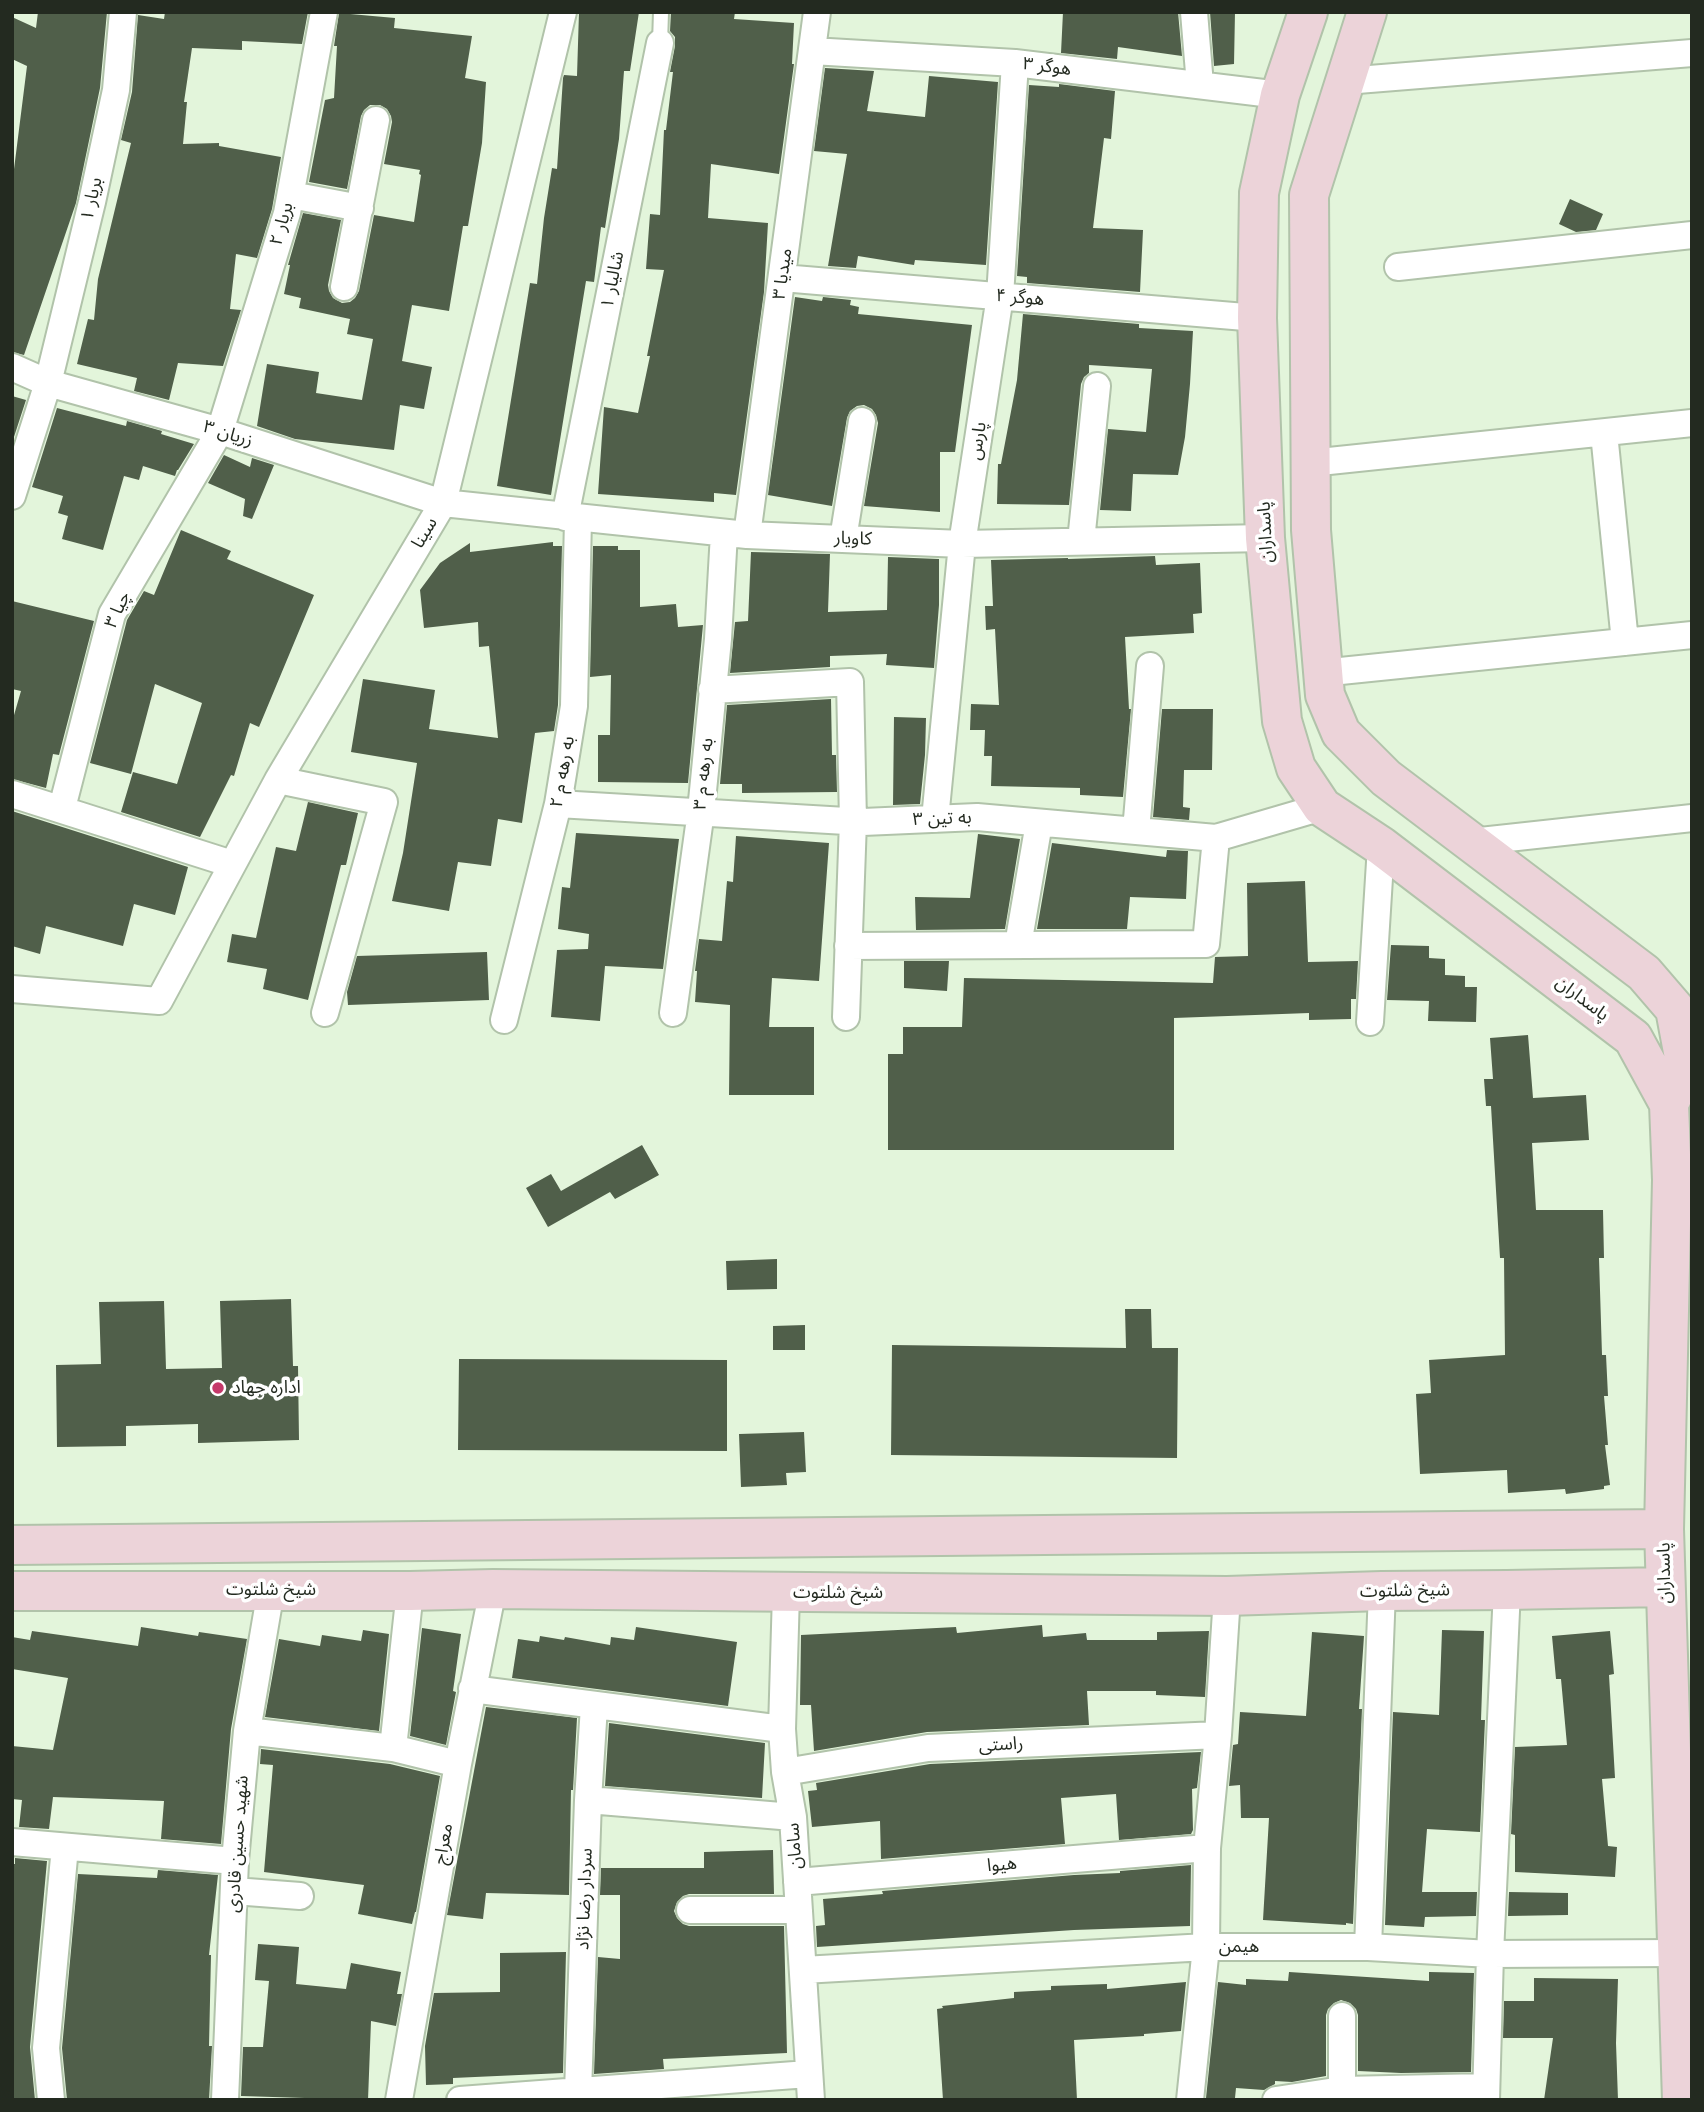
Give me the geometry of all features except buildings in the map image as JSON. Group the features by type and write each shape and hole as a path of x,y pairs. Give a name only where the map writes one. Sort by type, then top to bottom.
{"main road":[{"name":"پاسداران","path":"1308,12 1280,96 1259,193 1257,318 1265,538 1282,721 1296,768 1322,807 1381,846 1633,1038 1680,1109 1672,1180 1664,1529 1682,2100"},
{"path":"1367,12 1309,195 1311,530 1321,673 1325,695 1341,733 1386,778 1644,973 1675,1009 1686,1068 1680,1109"},
{"path":"12,1545 1664,1529"},
{"name":"شیخ شلتوت","path":"12,1591 493,1589 1227,1596 1665,1587"}],"street":[{"name":"بریار ۱","path":"12,496 48,383 92,202 116,90 123,12"},
{"name":"بریار ۲","path":"220,431 291,195 324,12"},
{"name":"سینا","path":"12,989 159,1001 278,780 443,503 563,12"},
{"name":"میدیا ۳","path":"735,534 782,278 817,12"},
{"path":"1194,12 1200,85"},
{"name":"شالیار ۱","path":"572,517 660,43"},
{"name":"هوگر ۳","path":"812,51 1015,63 1280,96"},
{"path":"1345,81 1692,53"},
{"name":"پارس","path":"935,819 962,544 1000,296 1015,63"},
{"path":"344,287 376,120"},
{"path":"291,195 360,208"},
{"path":"1398,267 1692,235"},
{"name":"هوگر ۴","path":"782,278 1257,318"},
{"name":"زریان ۳","path":"12,367 48,383 220,431 443,503"},
{"path":"1081,541 1097,386"},
{"path":"843,539 862,421"},
{"path":"1310,463 1692,423"},
{"name":"چیا ۳","path":"62,808 111,614 220,431"},
{"path":"1604,433 1625,642"},
{"name":"کاویار","path":"443,503 735,534 843,539 962,544 1265,538"},
{"name":"به رهه م ۲","path":"504,1020 558,804 574,705 572,517"},
{"name":"به رهه م ۳","path":"673,1013 701,811 718,639 735,534"},
{"path":"1321,673 1692,635"},
{"path":"1136,831 1150,666"},
{"path":"712,690 850,682 852,821 846,1017"},
{"path":"278,780 384,802 325,1013"},
{"path":"12,794 233,864"},
{"name":"به تین ۳","path":"558,804 852,821 978,817 1216,838 1322,807"},
{"path":"1471,842 1692,818"},
{"path":"1018,945 1039,822"},
{"path":"848,946 1206,944 1216,838"},
{"path":"1370,1021 1381,846"},
{"name":"معراج","path":"400,2100 458,1764 493,1589"},
{"name":"شهید حسین قادری","path":"225,2100 235,1861 247,1731 271,1590"},
{"path":"1276,2100 1314,2097 1342,2090 1486,2094 1507,1590"},
{"path":"393,1748 410,1591"},
{"path":"1368,1947 1382,1591"},
{"name":"سامان","path":"786,1593 782,1729 785,1772 793,1817 810,2087"},
{"path":"1190,2100 1206,1947 1207,1848 1227,1596"},
{"path":"472,1689 782,1729"},
{"name":"سردار رضا نژاد","path":"578,2092 588,1800 594,1706"},
{"path":"247,1731 393,1748 458,1764"},
{"name":"راستی","path":"785,1772 928,1748 1218,1734"},
{"path":"588,1800 793,1817"},
{"path":"12,1842 235,1861"},
{"path":"51,2100 46,2048 65,1847"},
{"name":"هیوا","path":"797,1882 1207,1848"},
{"path":"234,1891 300,1896"},
{"path":"690,1910 799,1910"},
{"name":"هیمن","path":"803,1970 1206,1947 1368,1947 1490,1954 1676,1953"},
{"path":"1342,2016 1342,2090"},
{"path":"460,2100 578,2092 810,2087"}],"lane":[{"path":"660,43 662,12"}],"place":[{"name":"اداره جهاد","path":"218,1388"}]}
